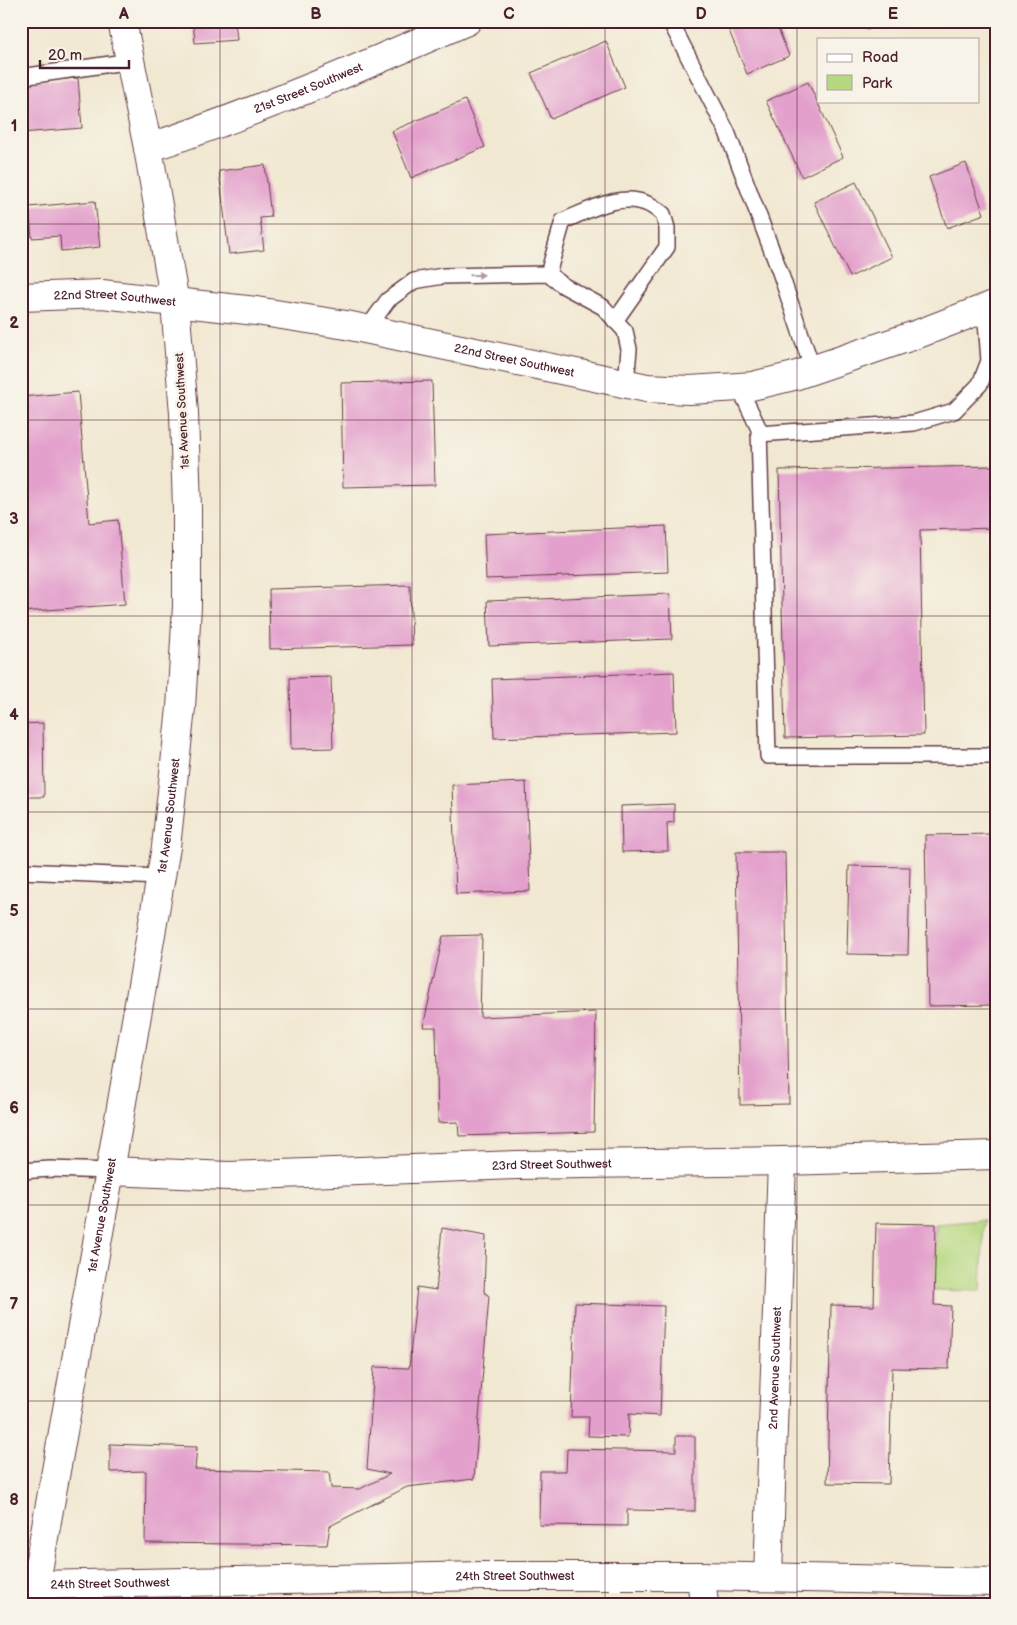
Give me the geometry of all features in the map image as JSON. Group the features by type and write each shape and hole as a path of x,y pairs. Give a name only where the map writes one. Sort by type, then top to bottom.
{"street":[{"name":"1st Avenue Southwest","path":"33,1595 166,847 181,708 187,606 184,412 175,303 148,148 122,21"},
{"name":"21st Street Southwest","path":"148,148 282,100 420,31 467,21"},
{"name":"22nd Street Southwest","path":"21,297 102,294 256,311 367,329 647,388 689,390 761,384 794,376 918,334 991,306"},
{"name":"23rd Street Southwest","path":"110,1170 229,1176 517,1165 782,1161 996,1155"},
{"name":"2nd Avenue Southwest","path":"768,1577 782,1161"},
{"name":"24th Street Southwest","path":"33,1595 483,1576 701,1576 996,1582"},
{"path":"701,1576 704,1604"}],"lane":[{"path":"670,21 727,132 780,272 813,370"},
{"path":"21,77 131,62"},
{"path":"548,274 563,221 609,202 632,200 649,205 663,214 667,228 667,247 615,321"},
{"path":"367,329 388,300 414,281 444,276 548,274 564,286 603,307 625,331 629,349 626,383"},
{"path":"759,434 914,423 954,411 980,384 989,361 991,306"},
{"path":"738,387 759,429 768,756 989,756 996,753"},
{"path":"21,871 160,877"},
{"path":"21,1171 50,1169 110,1170"}],"green space":[{"path":"984,1220 981,1291 934,1290 936,1224"}],"building":[{"path":"193,21 235,21 237,40 195,43"},
{"path":"725,21 775,21 789,56 747,74"},
{"path":"863,21 891,21 891,22 867,30"},
{"path":"606,41 625,87 551,119 531,73"},
{"path":"78,78 82,128 21,133 21,82"},
{"path":"808,82 843,157 802,177 766,101"},
{"path":"465,100 485,147 411,178 392,131"},
{"path":"966,163 984,214 947,228 929,177"},
{"path":"265,165 271,217 260,218 264,250 229,254 219,171"},
{"path":"856,182 892,257 850,277 814,202"},
{"path":"95,201 100,247 61,251 60,236 32,238 29,207"},
{"path":"432,381 435,485 343,487 341,383"},
{"path":"78,392 89,523 118,520 125,604 21,612 21,397"},
{"path":"996,466 996,528 920,530 924,735 785,738 779,470"},
{"path":"666,526 668,572 486,579 484,534"},
{"path":"410,585 412,645 270,649 269,589"},
{"path":"670,594 672,639 489,646 487,601"},
{"path":"674,672 676,732 494,738 492,679"},
{"path":"331,677 333,748 291,749 290,678"},
{"path":"43,723 44,797 21,797 21,724"},
{"path":"526,782 530,891 456,894 452,785"},
{"path":"674,804 674,822 667,823 668,851 622,852 621,806"},
{"path":"996,834 996,1005 928,1006 925,835"},
{"path":"736,852 785,852 789,1104 740,1105"},
{"path":"849,866 910,867 908,955 847,954"},
{"path":"482,935 480,1017 596,1012 594,1132 459,1136 458,1122 438,1123 436,1027 423,1027 443,936"},
{"path":"876,1223 936,1224 934,1305 951,1306 949,1369 892,1368 889,1484 827,1483 831,1305 874,1306"},
{"path":"442,1228 486,1236 484,1292 489,1296 474,1479 407,1487 330,1526 327,1545 145,1543 146,1471 110,1472 110,1444 197,1447 195,1469 329,1472 331,1488 360,1489 390,1474 367,1469 374,1367 409,1368 417,1287 436,1290"},
{"path":"575,1303 664,1306 660,1416 629,1414 628,1437 588,1436 589,1417 571,1417"},
{"path":"676,1436 695,1436 695,1511 627,1510 627,1526 539,1525 540,1471 566,1471 567,1449 676,1451"}]}
